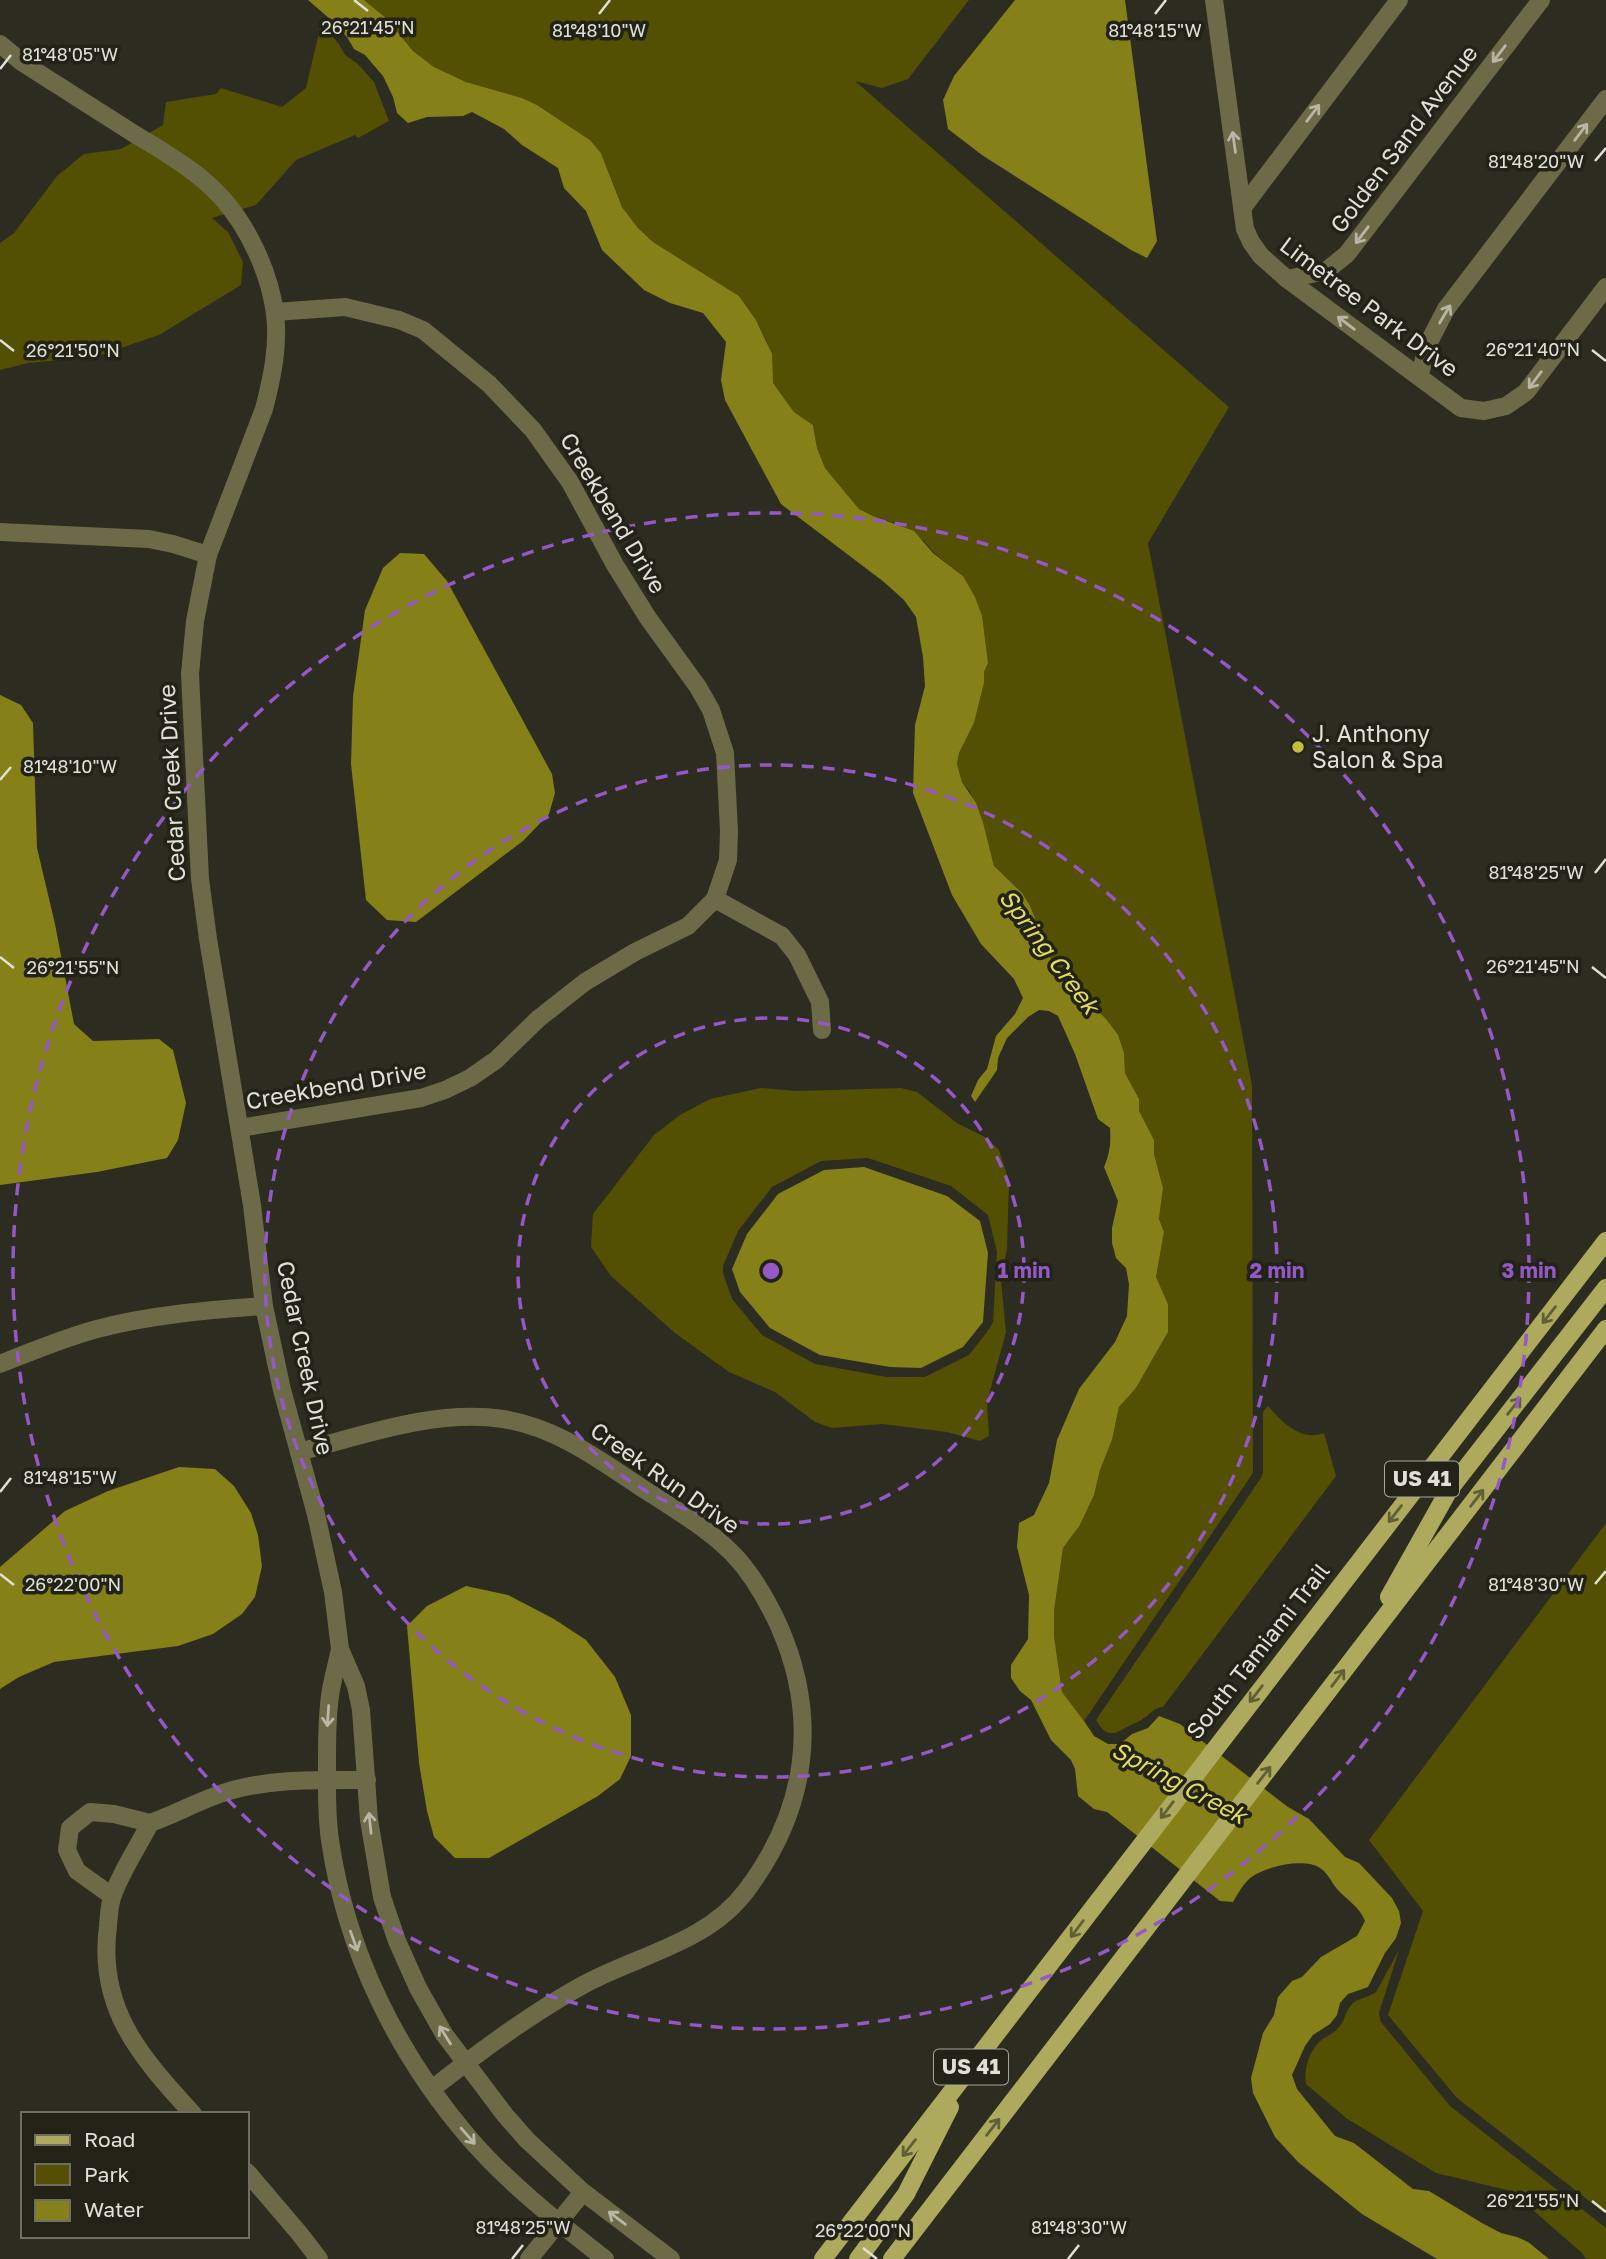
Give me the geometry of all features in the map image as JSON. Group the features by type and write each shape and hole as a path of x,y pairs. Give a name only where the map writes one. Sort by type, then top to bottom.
{"main road":[{"name":"South Tamiami Trail","path":"823,2259 1606,1241"},
{"path":"1360,1649 1449,1490 1606,1288"},
{"name":"US 41","path":"892,2259 1606,1329"},
{"path":"858,2259 906,2193 970,2069"}],"street":[{"name":"Limetree Park Drive","path":"1214,0 1245,229 1251,242 1261,257 1287,279 1461,408 1483,411 1506,406 1526,392 1606,287"},
{"path":"1244,207 1399,0"},
{"name":"Golden Sand Avenue","path":"1287,279 1326,271 1347,254 1541,0"},
{"name":"Cedar Creek Drive","path":"1,48 185,166 221,197 237,216 250,239 268,285 275,312 274,361 264,409 208,555 195,621 190,674 200,879 252,1205 264,1306 282,1390 316,1514 332,1592 340,1649 356,1686 361,1710 369,1820 376,1873 397,1941 418,1988 464,2064 527,2140 583,2192 671,2259"},
{"path":"1419,376 1430,340 1446,309 1606,99"},
{"name":"Creekbend Drive","path":"240,1128 421,1098 470,1078 496,1060 538,1019 585,982 635,952 688,926 715,899 728,860 725,753 711,709 615,565 570,482 526,422 489,384 423,330 399,320 345,307 275,312"},
{"path":"0,532 149,539 208,555"},
{"path":"715,899 782,936 797,955 820,1002 822,1030"},
{"path":"0,1364 48,1345 116,1324 226,1308 264,1306"},
{"name":"Creek Run Drive","path":"299,1452 379,1431 451,1418 504,1419 558,1436 584,1449 698,1525 732,1553 748,1571 766,1599 784,1639 799,1684 804,1733 796,1787 776,1841 746,1891 730,1910 708,1927 683,1940 583,1985 506,2033 432,2090"},
{"name":"Cedar Creek Drive","path":"340,1649 330,1695 327,1780 330,1838 338,1884 352,1937 371,1985 432,2090 472,2141 510,2180 605,2259"},
{"path":"112,1896 77,1871 67,1850 70,1828 90,1812 114,1814 150,1824 203,1800 248,1786 367,1780"},
{"path":"150,1824 112,1896 106,1940 107,1965 111,1990 130,2039 191,2112"},
{"path":"248,2173 319,2259"},
{"path":"529,2259 583,2192"}],"green space":[{"path":"364,0 969,0 908,79 882,88 855,81 1229,407 1148,543 1252,1085 1253,1473 1084,1721 1062,1692 1054,1636 1054,1611 1063,1548 1080,1525 1094,1495 1112,1440 1119,1407 1136,1388 1168,1332 1168,1304 1156,1277 1164,1232 1159,1219 1163,1188 1154,1154 1154,1140 1138,1111 1139,1099 1125,1073 1124,1053 1106,1019 1053,964 1035,921 994,866 983,822 970,792 962,782 957,764 959,753 974,723 988,663 963,576 933,552 924,541 898,524 859,509 825,468 817,448 813,425 794,412 773,383 767,342 739,296 653,242 638,228 622,207 601,153 590,140 537,105 466,82 434,67 413,51 386,18"},
{"path":"321,24 345,55 358,64 374,82 389,121 358,138 355,135 296,160 256,205 212,218 228,232 243,262 241,285 159,335 94,357 28,363 0,370 0,243 14,233 57,176 84,154 121,149 163,125 166,102 216,94 221,88 282,107 306,88"},
{"path":"761,1088 796,1091 901,1088 917,1092 957,1123 987,1138 999,1150 1009,1181 1007,1249 1001,1281 1006,1332 987,1402 989,1436 980,1441 947,1432 882,1424 832,1428 815,1422 775,1392 729,1372 675,1333 611,1276 591,1247 593,1214 654,1135 680,1115 710,1099","holes":["868,1158 951,1186 988,1215 997,1252 993,1322 969,1355 925,1377 887,1377 815,1364 762,1335 732,1299 723,1266 738,1231 772,1187 821,1161"]},
{"path":"1268,1406 1286,1424 1300,1433 1324,1433 1336,1476 1163,1707 1119,1731 1107,1732 1096,1720 1261,1478 1263,1412"},
{"path":"1606,1523 1606,2214 1457,2098 1388,2015 1423,1911 1369,1840"},
{"path":"1399,1950 1379,2013 1381,2022 1450,2106 1606,2228 1606,2259 1586,2259 1511,2191 1436,2173 1346,2118 1306,2084 1308,2062 1315,2047 1340,2026 1353,2003 1376,1992"}],"water":[{"name":"Spring Creek","path":"308,0 364,0 386,18 413,51 434,67 466,82 537,105 590,140 601,153 622,207 638,228 653,242 739,296 756,320 772,354 773,383 794,412 813,425 817,448 825,468 859,509 914,531 933,553 963,576 975,597 982,616 988,663 974,723 959,753 957,764 962,782 976,803 994,866 1022,893 1030,906 1053,964 1118,1035 1124,1053 1125,1073 1139,1099 1139,1111 1154,1140 1154,1154 1163,1188 1159,1219 1164,1232 1156,1277 1168,1304 1168,1332 1136,1388 1119,1407 1112,1440 1094,1495 1080,1525 1063,1548 1054,1611 1054,1636 1062,1692 1094,1736 1108,1744 1120,1744 1132,1734 1148,1728 1159,1716 1180,1724 1288,1807 1309,1819 1345,1857 1359,1863 1392,1898 1399,1911 1401,1923 1396,1938 1385,1953 1368,1987 1348,1994 1340,2003 1337,2015 1330,2024 1313,2035 1305,2046 1292,2075 1297,2089 1335,2136 1354,2143 1413,2189 1429,2191 1501,2233 1528,2242 1549,2259 1437,2259 1362,2214 1298,2162 1275,2137 1253,2093 1251,2078 1263,2033 1274,2015 1278,1997 1292,1981 1302,1977 1321,1957 1357,1936 1365,1921 1363,1916 1323,1870 1304,1863 1262,1871 1248,1880 1233,1902 1220,1901 1107,1812 1094,1809 1078,1796 1075,1769 1071,1760 1051,1740 1031,1700 1011,1678 1011,1665 1028,1639 1029,1595 1017,1547 1019,1523 1034,1515 1049,1483 1057,1440 1079,1389 1115,1342 1127,1316 1129,1284 1126,1268 1116,1258 1112,1243 1112,1228 1118,1201 1104,1167 1110,1148 1110,1128 1098,1119 1058,1016 1039,1010 1028,1017 1007,1038 998,1058 997,1070 975,1102 971,1096 978,1080 987,1069 996,1036 1015,1014 1023,998 1014,979 981,944 952,895 913,793 915,725 925,686 916,617 904,600 884,582 781,504 725,400 721,380 726,342 703,313 670,303 644,290 602,250 586,211 564,188 558,168 522,145 504,129 472,112 463,116 427,117 408,123 397,113 383,76 365,55 354,49 330,19"},
{"path":"1015,0 1125,0 1157,241 1147,258 982,155 948,129 943,100 954,76"},
{"path":"400,553 424,554 447,581 552,774 555,793 549,814 523,841 416,922 387,920 366,900 351,764 353,697 365,610 383,568"},
{"path":"0,695 21,705 33,723 37,848 74,1024 93,1041 159,1039 173,1050 186,1103 178,1140 167,1158 97,1172 0,1185"},
{"path":"864,1167 947,1196 980,1221 988,1253 983,1322 963,1347 921,1368 890,1367 820,1355 770,1328 740,1292 732,1269 747,1234 778,1194 824,1170"},
{"path":"179,1467 215,1469 234,1486 251,1513 258,1535 262,1566 255,1597 242,1614 213,1634 178,1646 54,1662 19,1677 0,1689 0,1567 65,1511 108,1491"},
{"path":"466,1586 508,1595 554,1619 586,1640 615,1677 631,1715 631,1756 620,1779 598,1796 489,1858 455,1858 434,1837 419,1763 407,1626 427,1606"}],"place":[{"name":"J. Anthony Salon & Spa","path":"1298,747"}]}
